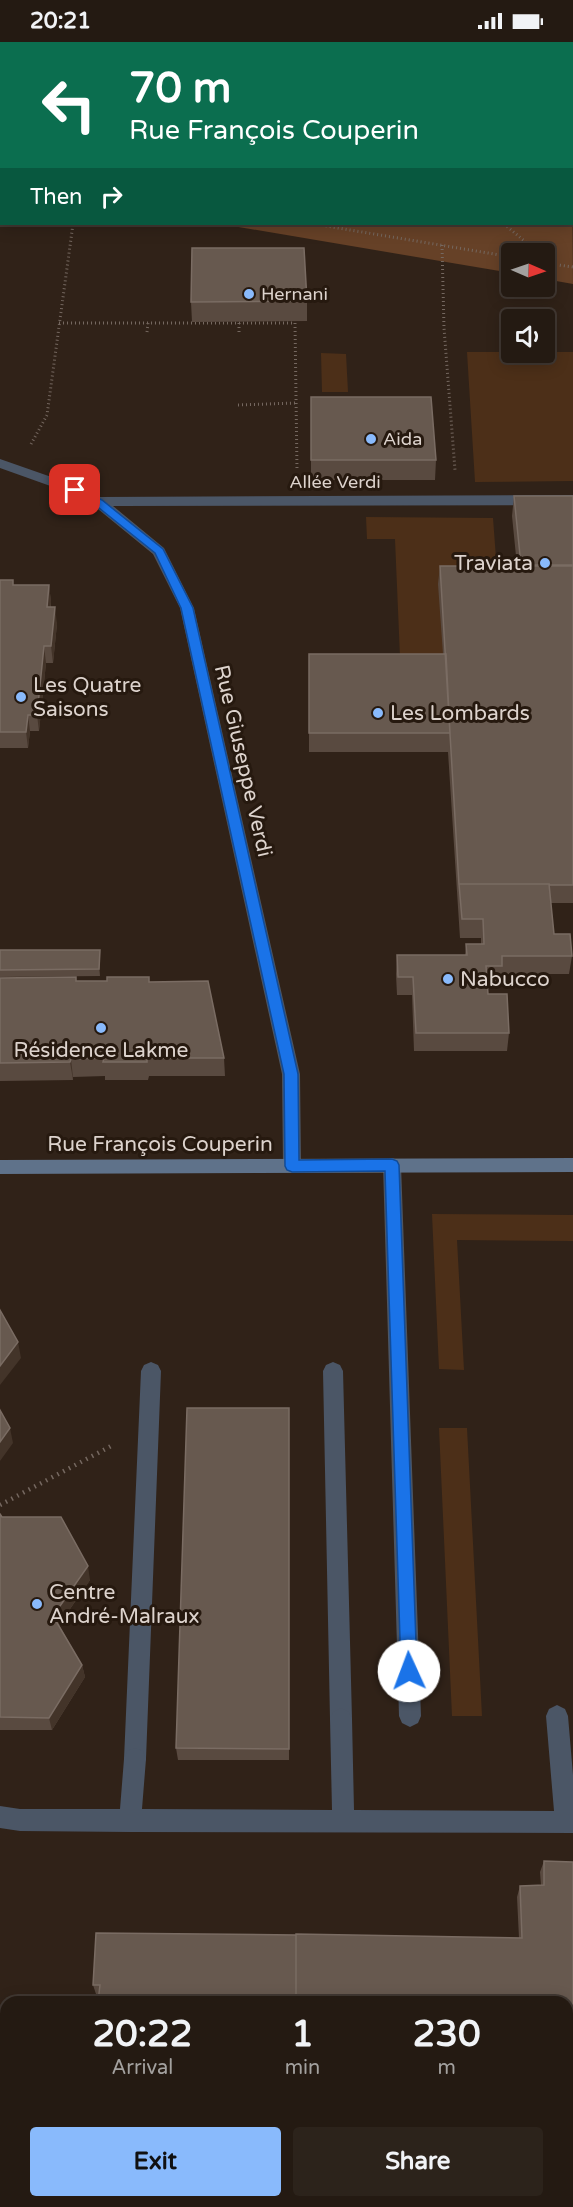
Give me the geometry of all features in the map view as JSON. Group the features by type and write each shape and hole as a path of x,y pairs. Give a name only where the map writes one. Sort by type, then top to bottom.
{"street":[{"name":"Rue Giuseppe Verdi","path":"0,463 75,490 98,502 159,551 187,608 291,1074 292,1166"},
{"name":"Allée Verdi","path":"98,502 573,500"},
{"path":"392,1165 410,1716"},
{"name":"Rue François Couperin","path":"0,1167 573,1165"},
{"path":"130,1821 135,1759 151,1371"},
{"path":"333,1371 343,1821"},
{"path":"0,1817 20,1820 130,1821 570,1822 557,1716"}],"path":[{"path":"18,468 47,415 73,225"},
{"path":"320,225 501,255"},
{"path":"505,225 527,243"},
{"path":"442,245 444,328 457,501"},
{"path":"555,264 573,267"},
{"path":"59,323 296,322 297,502"},
{"path":"147,332 148,323"},
{"path":"239,323 239,332"},
{"path":"237,405 296,403"},
{"path":"0,1505 149,1425"}],"shaded area":[{"path":"227,225 573,225 573,284 555,281 555,243 501,243 501,271"},
{"path":"467,352 501,352 501,363 555,363 555,352 573,352 573,481 475,482"},
{"path":"321,353 346,354 348,392 322,392"},
{"path":"366,517 493,518 498,585 444,673 400,657 395,539 367,539"},
{"path":"432,1214 573,1215 573,1241 457,1240 464,1370 439,1369"},
{"path":"439,1428 467,1428 482,1716 452,1716"}],"building":[{"name":"Hernani","path":"192,248 304,248 307,301 191,302"},
{"name":"Aida","path":"311,397 431,397 436,460 311,460"},
{"name":"Traviata","path":"514,496 573,496 573,565 521,565"},
{"path":"440,566 573,566 573,885 459,885"},
{"name":"Les Quatre Saisons","path":"0,580 13,580 13,585 49,585 47,607 55,607 51,646 44,646 37,715 28,715 26,732 0,732"},
{"name":"Les Lombards","path":"309,654 446,654 450,733 309,733"},
{"name":"Nabucco","path":"459,884 549,884 554,934 570,934 572,956 502,956 502,966 486,966 488,994 507,994 509,1033 416,1033 413,977 398,977 397,955 467,955 466,944 484,944 483,919 462,919"},
{"path":"0,950 100,950 99,969 0,970"},
{"name":"Résidence Lakme","path":"76,977 76,981 107,981 107,977 149,977 149,982 208,981 224,1058 147,1058 147,1062 103,1062 104,1058 71,1059 70,1062 0,1063 0,978"},
{"path":"0,1310 18,1342 0,1366"},
{"path":"187,1408 289,1408 289,1749 176,1748"},
{"path":"0,1410 10,1428 0,1442"},
{"name":"Centre André-Malraux","path":"0,1514 2,1517 61,1517 88,1566 53,1616 82,1665 49,1718 0,1717"},
{"path":"544,1861 573,1862 573,1996 296,1996 296,1934 522,1938 520,1886 544,1885"},
{"path":"96,1933 296,1935 296,1996 99,1996 100,1985 93,1985"}],"place":[{"name":"Hernani","path":"249,294"},
{"name":"Aida","path":"371,439"},
{"name":"Traviata","path":"545,563"},
{"name":"Les Quatre Saisons","path":"21,697"},
{"name":"Les Lombards","path":"378,713"},
{"name":"Nabucco","path":"448,979"},
{"name":"Résidence Lakme","path":"101,1028"},
{"name":"Centre André-Malraux","path":"37,1604"}],"route":[{"path":"75,490 98,502 159,551 187,608 291,1074 292,1166 392,1165 409,1671"}]}
